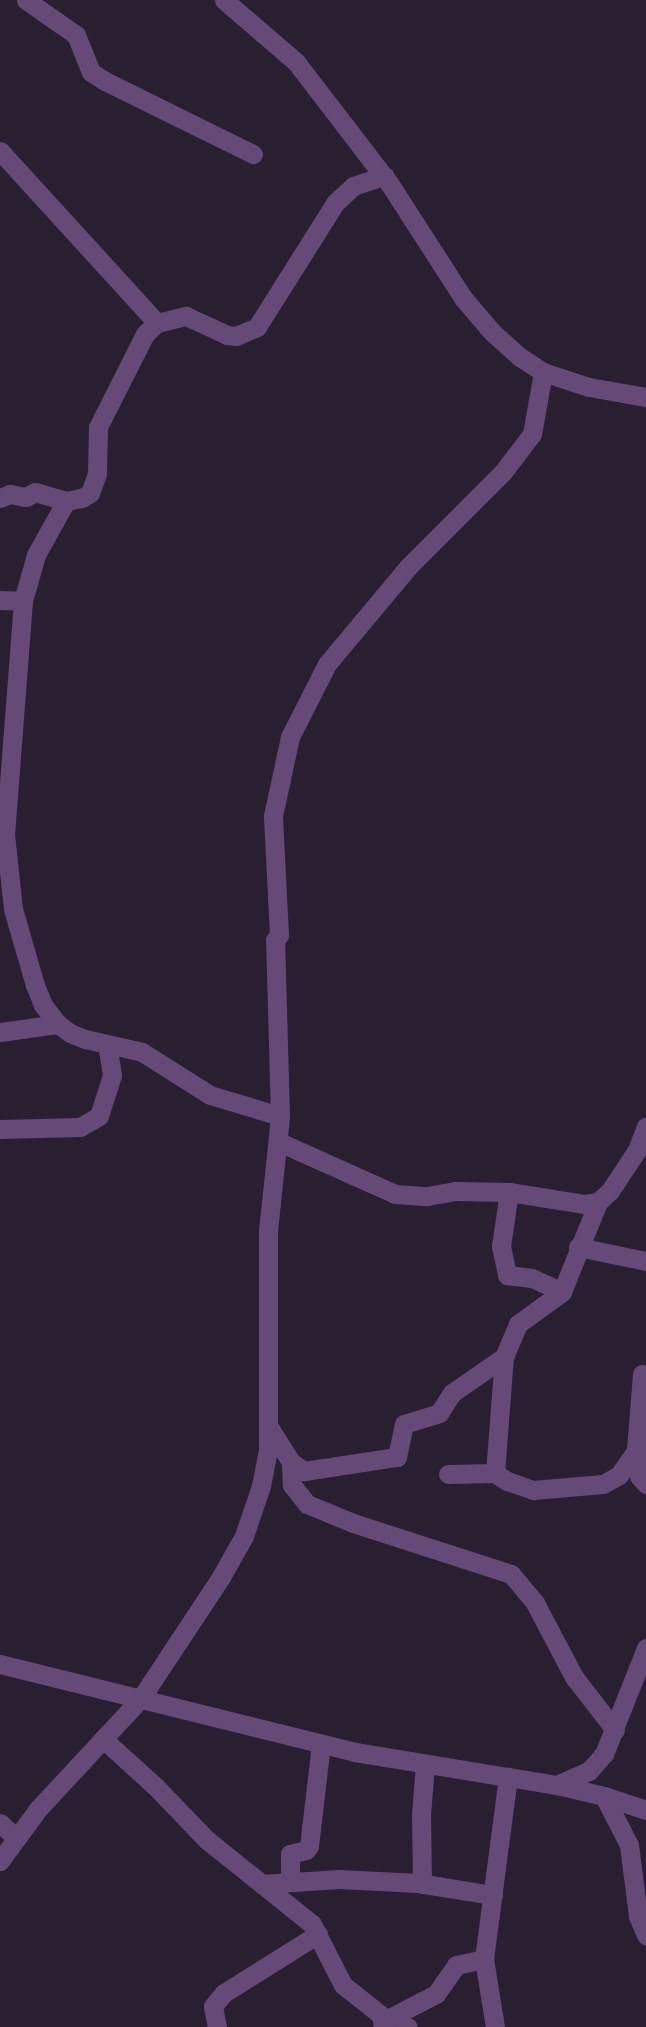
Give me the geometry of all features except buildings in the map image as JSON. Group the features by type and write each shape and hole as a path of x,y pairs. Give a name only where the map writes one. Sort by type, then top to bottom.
{"street":[{"path":"26,0 76,35 91,72 253,154"},
{"path":"224,0 296,62 384,176 463,298 492,332 520,357 543,372 589,387 646,397"},
{"path":"0,151 157,323"},
{"path":"0,498 10,494 26,497 35,492 66,501 82,498 90,493 97,474 97,427 145,334 157,323 186,316 228,335 236,336 257,327 335,203 353,186 384,176"},
{"path":"0,1861 15,1837 141,1698 221,1577 244,1536 261,1486 269,1427 268,1231 280,1116 275,940 279,935 273,816 290,737 327,664 408,567 503,472 532,434 543,372"},
{"path":"66,501 32,563 23,601 8,701 5,834 9,885 35,985 43,1005 58,1024 85,1040 142,1052 210,1095 280,1116"},
{"path":"0,600 23,601"},
{"path":"0,1031 58,1024"},
{"path":"0,1129 80,1127 99,1116 111,1075 107,1044"},
{"path":"495,1473 504,1357 518,1324 562,1292 598,1202 641,1151 646,1127"},
{"path":"279,1142 395,1194 427,1196 455,1191 509,1192 585,1204 598,1202"},
{"path":"509,1192 501,1246 507,1275 533,1278 562,1292"},
{"path":"578,1247 646,1261"},
{"path":"269,1427 291,1462 304,1471 397,1457 404,1424 439,1413 452,1392 504,1357"},
{"path":"642,1374 636,1451 639,1476 646,1484"},
{"path":"448,1474 495,1473 507,1481 533,1490 603,1484 619,1475 636,1451"},
{"path":"291,1462 292,1485 307,1504 352,1523 511,1574 522,1583 573,1676 615,1730"},
{"path":"556,1785 596,1766 615,1730 646,1648"},
{"path":"0,1664 321,1744 556,1785 604,1796 646,1810"},
{"path":"103,1740 155,1786 207,1840 312,1924 343,1985 380,2023 408,2027"},
{"path":"290,1882 290,1854 306,1850 309,1846 321,1744"},
{"path":"422,1884 421,1815 425,1763"},
{"path":"495,2027 484,1959 508,1777"},
{"path":"604,1796 629,1845 638,1916 646,1935"},
{"path":"0,1823 15,1837"},
{"path":"262,1884 339,1879 422,1884 493,1895"},
{"path":"217,2027 214,2006 218,1999 318,1934"},
{"path":"380,2023 436,1994 456,1965 484,1959"}]}
